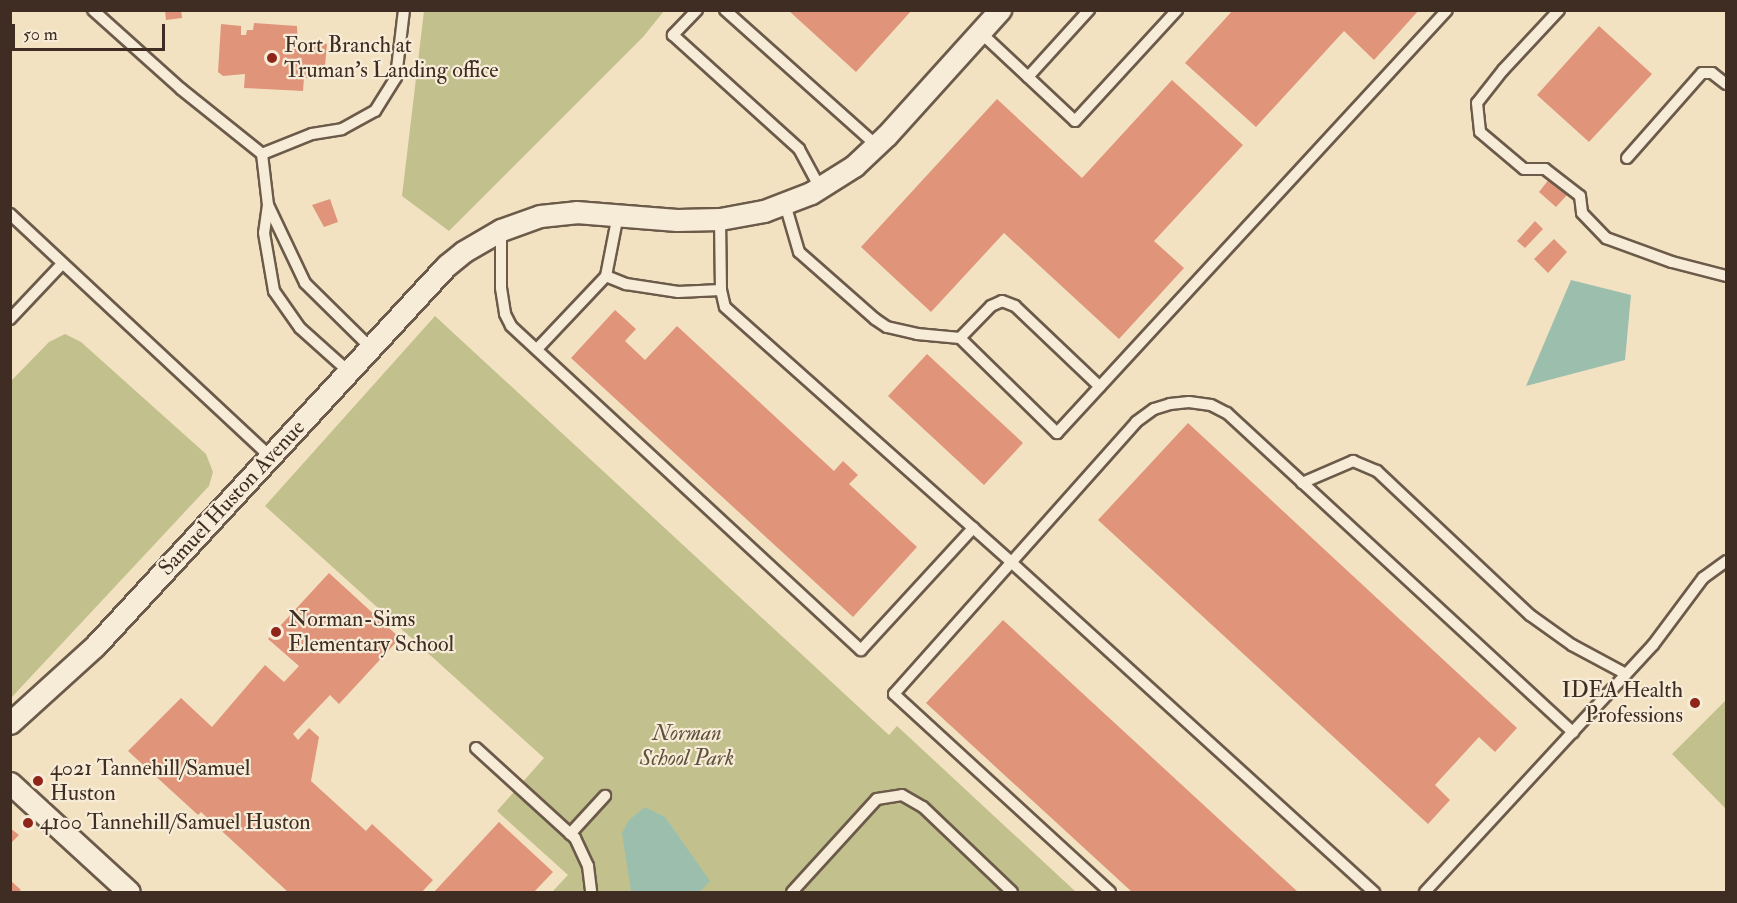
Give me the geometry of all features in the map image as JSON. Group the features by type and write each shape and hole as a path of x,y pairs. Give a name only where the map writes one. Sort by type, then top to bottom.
{"street":[{"name":"Samuel Huston Avenue","path":"10,723 95,646 446,266 480,240 501,230 553,214 576,212 677,220 720,219 785,204 820,188 854,166 887,135 999,11"},
{"path":"10,783 129,892"}],"lane":[{"path":"93,10 181,89 262,154 268,205 264,233 274,291 300,328 349,372"},
{"path":"262,154 312,135 342,129 375,111 396,77 404,10"},
{"path":"697,10 674,35 799,149 820,188"},
{"path":"725,10 876,144"},
{"path":"1028,77 1089,10"},
{"path":"980,32 1075,121 1177,10"},
{"path":"785,204 799,252 875,319 887,327 917,334 960,338 1058,433 1447,10"},
{"path":"1559,10 1503,70 1477,103 1480,132 1524,169 1545,169 1580,196 1582,213 1606,238 1672,262 1726,276"},
{"path":"1627,158 1702,73 1712,73 1726,84"},
{"path":"268,205 305,283 371,348"},
{"path":"10,214 271,457"},
{"path":"537,349 606,276 618,215"},
{"path":"720,219 721,291 725,307 1011,562 1374,892"},
{"path":"501,230 501,288 505,314 511,326 861,650 973,528"},
{"path":"10,319 62,264"},
{"path":"606,276 626,284 678,292 721,291"},
{"path":"960,338 992,306 1002,301 1015,306 1100,387"},
{"path":"1110,892 894,694 1136,422 1154,409 1189,402 1211,405 1227,413 1573,732"},
{"path":"1302,483 1353,461 1377,471 1530,615 1572,645 1626,674"},
{"path":"1425,892 1653,645 1703,578 1726,561"},
{"path":"476,748 575,838 588,866 591,892"},
{"path":"792,892 877,799 902,795 923,807 1012,892"},
{"path":"570,834 605,796"}],"green space":[{"path":"424,10 664,11 643,37 449,231 402,196"},
{"name":"Norman School Park","path":"435,316 889,735 897,726 1076,892 552,892 568,875 497,811 544,758 265,506"},
{"path":"65,334 81,342 206,454 213,472 209,486 11,698 11,381 49,342"},
{"path":"1726,700 1726,809 1672,754"}],"shaded area":[{"path":"1571,280 1631,295 1625,360 1526,386"},
{"path":"645,807 665,817 710,881 700,892 631,892 622,833 629,820"}],"building":[{"path":"165,10 181,10 182,18 166,20"},
{"path":"788,10 912,10 856,72"},
{"path":"1233,10 1419,10 1374,60 1344,31 1256,127 1185,63"},
{"name":"Fort Branch at Truman's Landing office","path":"254,23 297,26 298,49 306,49 306,42 327,44 325,66 321,66 320,79 304,78 303,91 244,88 245,74 223,76 218,72 221,24 241,26 241,35 246,35 247,30 253,30"},
{"path":"1599,26 1652,74 1589,142 1537,95"},
{"path":"1172,80 1243,145 1154,241 1184,268 1119,339 1004,233 931,312 861,247 997,99 1082,178"},
{"path":"1550,178 1568,194 1556,207 1539,192"},
{"path":"330,199 338,222 324,227 312,205"},
{"path":"1535,221 1543,229 1525,248 1517,241"},
{"path":"1554,239 1567,252 1548,273 1534,259"},
{"path":"615,310 636,329 625,341 645,360 677,326 834,471 843,461 858,475 849,484 917,547 853,617 571,358"},
{"path":"927,354 1023,443 984,485 888,396"},
{"path":"1188,423 1517,728 1495,752 1479,737 1435,785 1450,800 1428,824 1098,520"},
{"path":"329,573 400,638 339,704 330,695 293,734 298,740 309,728 319,737 311,781 366,831 372,824 433,880 422,892 288,892 201,812 198,815 128,751 181,698 212,727 265,665 284,682 299,666 268,639"},
{"path":"1003,620 1298,892 1132,892 926,703"},
{"path":"499,822 553,872 534,892 434,892"},
{"path":"10,828 19,835 10,844"},
{"path":"10,880 21,890 10,892"}],"place":[{"name":"Fort Branch at Truman's Landing office","path":"272,58"},
{"name":"Norman-Sims Elementary School","path":"276,632"},
{"name":"IDEA Health Professions","path":"1695,703"},
{"name":"4021 Tannehill/Samuel Huston","path":"38,781"},
{"name":"4100 Tannehill/Samuel Huston","path":"28,823"}]}
